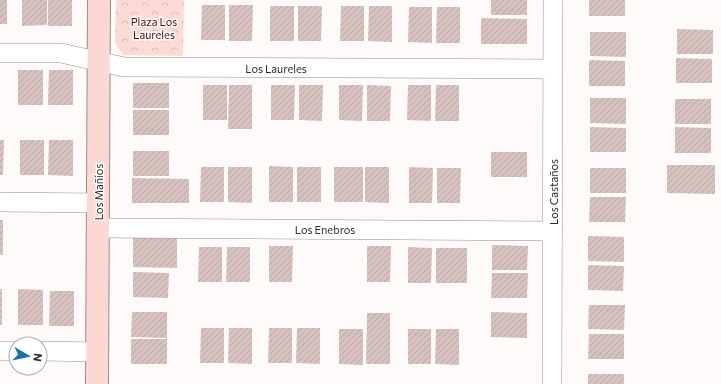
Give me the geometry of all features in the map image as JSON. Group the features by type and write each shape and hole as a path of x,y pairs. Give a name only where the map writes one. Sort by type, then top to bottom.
{"street":[{"name":"Los Mañíos","path":"97,384 99,0"},
{"name":"Los Castaños","path":"552,384 553,0"},
{"name":"Los Laureles","path":"0,53 61,53 124,67 553,69"},
{"path":"0,202 98,203"},
{"name":"Los Enebros","path":"98,228 553,231"},
{"path":"48,351 98,352"}],"green space":[{"name":"Plaza Los Laureles","path":"116,0 184,0 183,56 123,55 115,43"}],"building":[{"path":"0,0 7,0 7,24 0,24"},
{"path":"22,0 47,0 47,25 22,26"},
{"path":"48,0 72,0 72,26 48,26"},
{"path":"491,0 527,0 527,15 491,15"},
{"path":"589,0 625,0 625,16 589,16"},
{"path":"202,5 225,5 225,40 201,40"},
{"path":"229,5 253,5 252,41 229,41"},
{"path":"270,6 294,6 294,41 270,41"},
{"path":"298,6 322,6 321,41 298,41"},
{"path":"341,6 364,6 364,41 340,41"},
{"path":"369,6 392,6 392,42 368,41"},
{"path":"409,7 432,7 432,43 408,42"},
{"path":"437,7 460,7 460,43 436,43"},
{"path":"481,18 527,19 527,44 481,44"},
{"path":"677,29 713,30 713,54 677,54"},
{"path":"590,32 626,32 626,57 590,56"},
{"path":"676,58 712,59 712,83 676,83"},
{"path":"589,60 625,61 625,86 589,86"},
{"path":"18,70 43,70 43,105 18,105"},
{"path":"49,70 73,70 73,105 48,105"},
{"path":"133,83 169,83 169,108 133,108"},
{"path":"203,85 227,85 227,120 203,120"},
{"path":"229,85 252,85 252,129 228,129"},
{"path":"271,85 295,85 294,120 271,120"},
{"path":"299,85 323,85 322,121 299,120"},
{"path":"339,85 363,85 362,121 339,120"},
{"path":"367,85 391,86 390,121 367,121"},
{"path":"408,85 431,85 431,121 407,120"},
{"path":"436,85 459,85 459,121 435,121"},
{"path":"590,98 626,98 626,124 590,123"},
{"path":"675,99 711,99 711,124 675,124"},
{"path":"133,110 169,110 169,135 133,135"},
{"path":"590,127 626,128 626,152 590,152"},
{"path":"675,127 711,128 711,153 675,153"},
{"path":"0,140 4,140 3,175 0,175"},
{"path":"20,140 44,140 44,175 20,175"},
{"path":"49,140 73,140 73,176 48,175"},
{"path":"133,151 169,151 169,176 133,176"},
{"path":"491,152 527,152 527,177 491,177"},
{"path":"667,165 715,165 715,194 667,193"},
{"path":"269,166 293,167 293,202 269,202"},
{"path":"201,167 224,167 224,202 200,202"},
{"path":"228,167 252,167 252,203 228,202"},
{"path":"297,167 321,167 321,202 297,202"},
{"path":"334,167 363,167 363,202 334,202"},
{"path":"365,167 389,167 389,203 365,202"},
{"path":"409,167 433,168 432,203 409,203"},
{"path":"437,168 461,168 460,203 437,203"},
{"path":"590,168 626,168 626,193 590,193"},
{"path":"132,178 189,179 189,203 132,203"},
{"path":"590,197 626,197 625,222 589,222"},
{"path":"0,220 3,220 3,255 0,255"},
{"path":"133,236 177,237 177,268 133,267"},
{"path":"588,236 624,237 624,262 588,261"},
{"path":"492,245 528,246 527,270 492,270"},
{"path":"269,246 293,246 292,282 269,282"},
{"path":"367,246 391,246 390,282 367,282"},
{"path":"199,247 222,247 222,282 198,282"},
{"path":"227,247 250,247 250,282 226,282"},
{"path":"408,247 432,248 431,283 408,283"},
{"path":"436,248 467,248 467,283 436,283"},
{"path":"588,265 624,266 623,291 588,290"},
{"path":"133,272 169,273 168,298 133,297"},
{"path":"492,273 528,273 527,298 491,298"},
{"path":"0,289 2,289 2,325 0,325"},
{"path":"18,289 43,290 43,325 18,325"},
{"path":"50,291 74,291 74,326 49,326"},
{"path":"589,305 625,305 624,330 588,329"},
{"path":"132,312 167,312 167,338 131,337"},
{"path":"491,312 527,313 527,338 491,337"},
{"path":"367,313 390,313 390,364 366,364"},
{"path":"201,328 224,328 224,363 200,363"},
{"path":"229,328 252,328 252,364 228,363"},
{"path":"269,328 292,328 292,363 268,363"},
{"path":"297,328 320,328 320,364 296,363"},
{"path":"339,329 363,329 363,365 339,364"},
{"path":"408,329 431,329 431,364 408,364"},
{"path":"436,329 459,329 459,365 435,364"},
{"path":"589,334 624,334 624,359 588,359"},
{"path":"131,339 167,339 167,364 131,364"},
{"path":"588,374 624,374 624,384 588,384"}]}
